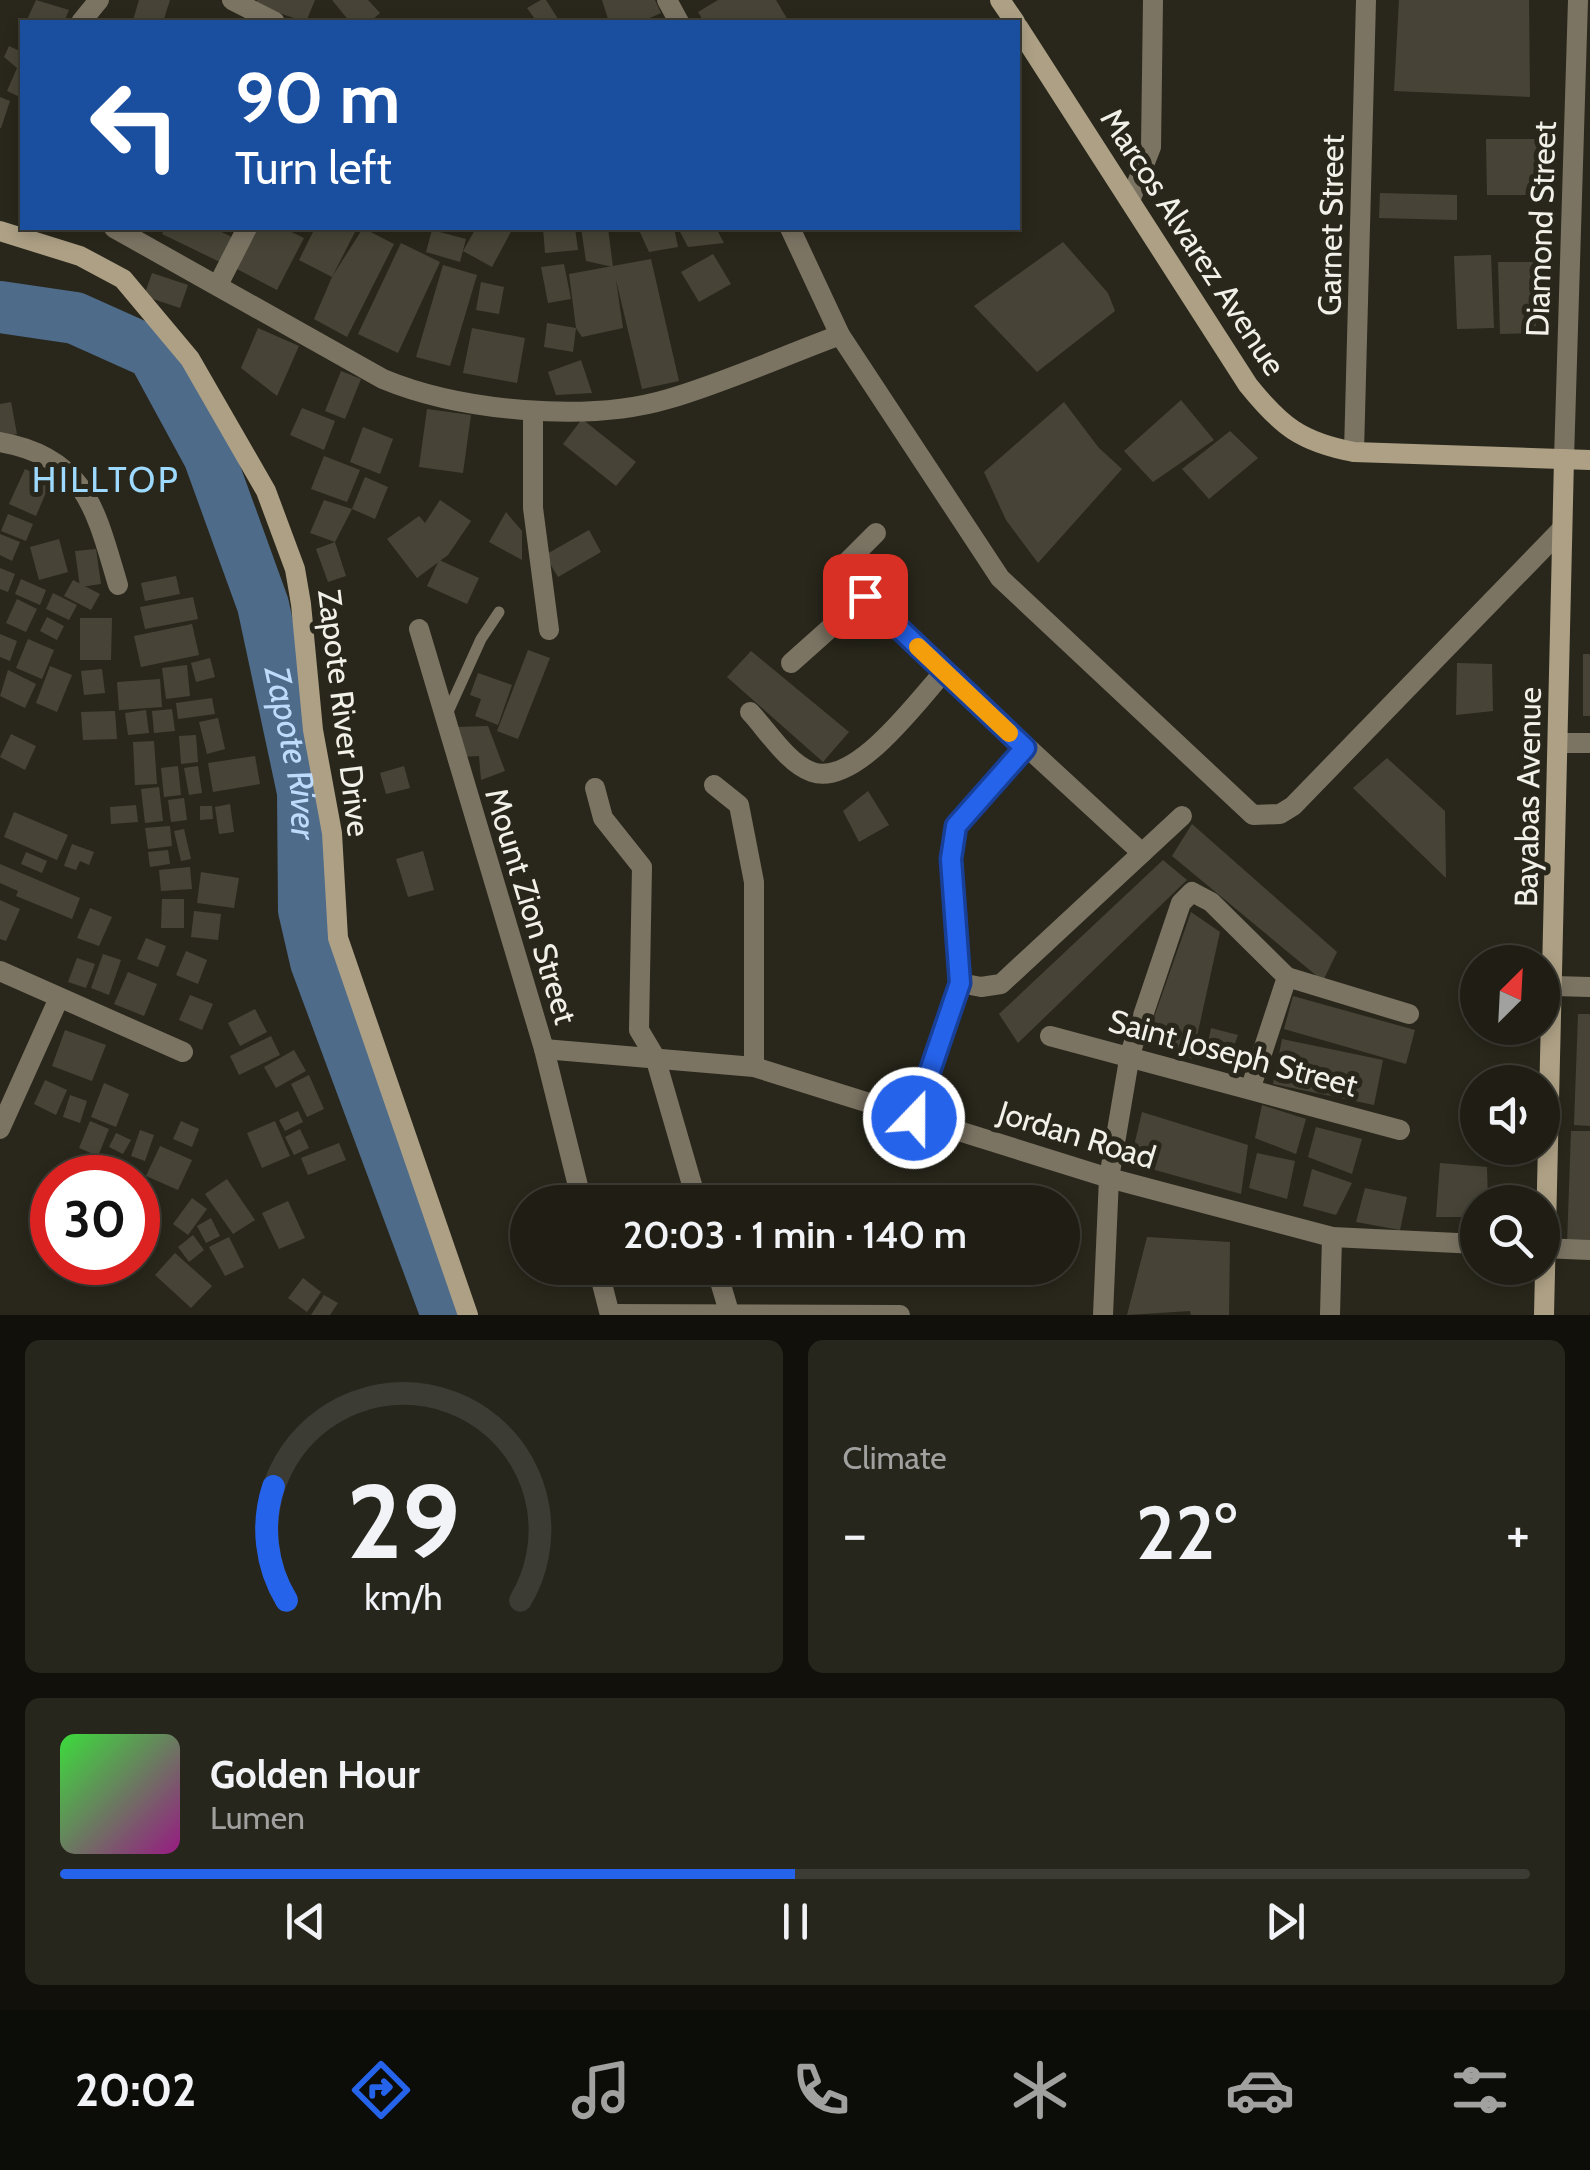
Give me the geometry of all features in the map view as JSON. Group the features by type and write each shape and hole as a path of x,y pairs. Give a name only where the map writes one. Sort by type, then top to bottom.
{"street":[{"path":"83,20 99,0"},
{"path":"232,0 271,20"},
{"path":"1130,201 1151,147 1154,0"},
{"name":"Garnet Street","path":"1354,452 1366,0"},
{"name":"Diamond Street","path":"1564,460 1578,0"},
{"name":"Marcos Alvarez Avenue","path":"1020,31 1267,409 1290,430 1316,444 1354,452 1590,460"},
{"path":"118,230 410,390 533,413 665,400 840,335"},
{"path":"218,283 246,230"},
{"path":"791,230 840,335 1000,578 1253,815 1280,814 1293,806 1560,531"},
{"name":"Zapote River Drive","path":"0,231 80,256 123,279 190,359 266,491 295,569 313,730 332,833 338,938 468,1315"},
{"path":"533,413 534,508 548,630"},
{"path":"0,442 26,446 68,469 93,502 118,584"},
{"name":"Bayabas Avenue","path":"1555,945 1564,460"},
{"path":"876,533 837,572 1142,854"},
{"path":"790,663 865,596"},
{"name":"Mount Zion Street","path":"419,629 544,1050 578,1185"},
{"path":"750,712 797,762 812,772 830,774 864,758 944,672"},
{"path":"1560,743 1590,743"},
{"path":"914,1118 960,983 951,859 956,826 1025,748"},
{"path":"714,785 739,805 754,882 754,1067"},
{"path":"595,788 609,829 642,868 636,1011 644,1044 655,1056 693,1185"},
{"path":"960,983 981,987 1002,984 1182,816"},
{"path":"1104,1315 1109,1178 1130,1054 1181,903 1192,892 1210,902 1288,977 1409,1014"},
{"path":"0,971 183,1052"},
{"path":"1252,1087 1288,977"},
{"path":"1560,986 1590,987"},
{"path":"0,1129 60,998"},
{"name":"Saint Joseph Street","path":"1050,1036 1130,1054 1400,1130"},
{"name":"Bayabas Avenue","path":"1546,1185 1552,1045"},
{"name":"Jordan Road","path":"544,1050 754,1067 1109,1178 1332,1237 1460,1243"},
{"path":"1330,1315 1332,1237"},
{"path":"1560,1249 1590,1250"},
{"path":"602,1285 610,1314 900,1315"},
{"path":"721,1285 729,1312"},
{"name":"Bayabas Avenue","path":"1544,1285 1544,1315"}],"lane":[{"path":"444,723 481,640 499,612"}],"building":[{"path":"36,0 69,10 65,20 27,20"},
{"path":"139,0 170,0 164,20 133,20"},
{"path":"257,0 315,0 307,20 255,5"},
{"path":"332,0 368,0 380,13 372,20 348,20"},
{"path":"546,0 559,20 536,20 527,8"},
{"path":"602,0 655,0 661,13 645,20 608,20"},
{"path":"718,0 776,0 788,20 703,20 698,12"},
{"path":"1399,0 1529,0 1530,97 1394,91"},
{"path":"9,46 20,51 20,97 7,91 17,68 4,57"},
{"path":"0,97 10,101 1,128 0,128"},
{"path":"1486,139 1552,139 1552,195 1487,195"},
{"path":"1380,193 1457,195 1457,220 1379,218"},
{"path":"164,230 217,230 236,239 224,264 162,234"},
{"path":"254,230 287,230 304,238 277,290 235,268"},
{"path":"314,230 356,230 332,277 299,260"},
{"path":"362,230 394,244 347,337 314,319 332,277"},
{"path":"432,230 466,239 460,262 426,252"},
{"path":"475,230 512,230 492,267 463,251"},
{"path":"543,230 575,230 578,250 545,253"},
{"path":"581,230 608,230 613,267 586,261"},
{"path":"639,230 674,230 678,247 649,252"},
{"path":"679,230 717,230 724,243 688,247"},
{"path":"1063,242 1108,293 1115,311 1037,372 974,306"},
{"path":"401,243 440,262 398,353 358,334"},
{"path":"713,254 731,284 699,302 681,272"},
{"path":"1491,255 1494,328 1457,329 1454,256"},
{"path":"651,259 679,381 642,389 616,280 623,328 582,337 576,328 569,274"},
{"path":"1498,262 1534,262 1536,333 1500,334"},
{"path":"564,264 571,299 548,303 541,267"},
{"path":"443,265 477,275 450,366 416,357"},
{"path":"152,273 188,285 180,308 144,296"},
{"path":"481,282 504,287 499,314 476,310"},
{"path":"547,323 576,328 573,352 544,347"},
{"path":"258,328 299,346 277,396 241,368"},
{"path":"472,328 525,338 517,383 463,373"},
{"path":"581,360 592,393 556,395 548,372"},
{"path":"341,371 361,379 345,419 325,411"},
{"path":"1181,400 1214,440 1153,482 1124,451"},
{"path":"11,402 17,434 0,437 0,404"},
{"path":"1064,402 1099,448 1122,469 1038,563 1006,520 984,472"},
{"path":"302,408 335,421 324,450 290,435"},
{"path":"427,409 471,415 463,473 419,467"},
{"path":"582,419 636,462 616,486 563,444"},
{"path":"363,427 393,439 380,474 350,462"},
{"path":"1230,431 1258,458 1209,499 1182,469"},
{"path":"324,456 360,470 347,502 311,489"},
{"path":"25,469 51,481 36,516 9,504"},
{"path":"365,477 388,487 375,519 352,509"},
{"path":"324,500 352,509 335,542 310,533"},
{"path":"440,500 471,521 448,555 417,578 387,539 419,516 425,523"},
{"path":"506,512 522,531 522,560 489,542"},
{"path":"8,514 33,524 26,541 1,531"},
{"path":"589,530 601,552 558,577 545,555"},
{"path":"0,534 20,542 12,561 0,555"},
{"path":"59,539 68,572 39,580 30,547"},
{"path":"335,542 346,576 328,582 316,549"},
{"path":"96,549 101,584 80,587 75,551"},
{"path":"439,560 479,578 467,604 427,586"},
{"path":"0,568 15,574 8,592 0,589"},
{"path":"176,576 180,594 145,601 141,583"},
{"path":"21,579 46,590 40,605 15,594"},
{"path":"73,580 100,594 91,610 64,596"},
{"path":"53,593 77,605 69,620 46,609"},
{"path":"193,597 198,619 145,629 140,607"},
{"path":"17,599 37,609 26,632 6,623"},
{"path":"47,617 64,626 57,640 40,631"},
{"path":"80,618 112,618 111,660 80,660"},
{"path":"192,624 199,655 141,667 134,636"},
{"path":"0,634 17,641 10,661 0,657"},
{"path":"28,639 54,650 42,679 16,668"},
{"path":"528,650 550,658 518,739 497,731"},
{"path":"751,651 849,732 823,762 727,677"},
{"path":"1583,654 1590,654 1590,716 1583,716"},
{"path":"210,658 215,677 196,682 191,663"},
{"path":"1457,663 1492,664 1493,711 1456,715"},
{"path":"187,665 190,696 166,699 162,668"},
{"path":"50,666 72,675 57,712 36,703"},
{"path":"102,669 105,693 84,695 81,671"},
{"path":"8,670 36,684 25,708 0,696"},
{"path":"478,673 512,685 498,725 475,716 481,699 470,695"},
{"path":"160,679 162,707 119,710 117,682"},
{"path":"212,698 215,714 178,719 176,703"},
{"path":"172,709 175,731 154,733 152,711"},
{"path":"146,710 149,733 128,735 125,713"},
{"path":"115,711 117,739 83,740 81,712"},
{"path":"218,718 225,749 207,754 199,722"},
{"path":"488,726 505,771 481,780 479,756 459,757 457,727"},
{"path":"11,734 36,746 25,770 0,757"},
{"path":"196,735 198,762 181,764 179,736"},
{"path":"154,741 157,784 135,785 133,742"},
{"path":"255,756 260,784 213,792 208,763"},
{"path":"1387,758 1445,811 1446,878 1353,788"},
{"path":"178,766 181,795 164,797 161,768"},
{"path":"198,766 202,793 189,795 184,768"},
{"path":"404,766 410,788 386,794 380,773"},
{"path":"159,787 163,821 145,823 141,789"},
{"path":"868,791 889,825 859,842 843,811"},
{"path":"184,798 187,820 171,822 168,800"},
{"path":"230,804 234,832 219,834 215,807"},
{"path":"136,805 138,822 111,824 110,807"},
{"path":"200,806 212,806 213,819 200,820"},
{"path":"14,812 68,835 57,860 4,837"},
{"path":"1192,824 1337,952 1323,981 1172,856"},
{"path":"170,826 172,846 148,849 145,828"},
{"path":"184,829 191,859 181,861 174,831"},
{"path":"72,844 94,852 89,865 80,861 76,870 64,866"},
{"path":"168,850 170,864 150,867 148,852"},
{"path":"423,851 434,890 408,897 396,859"},
{"path":"26,852 47,861 42,873 21,864"},
{"path":"1163,860 1187,880 1018,1043 999,1014"},
{"path":"0,864 80,898 72,919 16,896 18,891 0,883"},
{"path":"190,867 192,889 161,891 159,870"},
{"path":"201,872 239,878 234,908 197,903"},
{"path":"162,899 184,899 184,928 161,928"},
{"path":"0,900 20,909 6,941 0,939"},
{"path":"90,908 112,917 99,946 77,938"},
{"path":"194,911 221,914 218,940 191,937"},
{"path":"1191,912 1220,932 1192,1059 1146,1040"},
{"path":"146,938 166,946 158,967 137,959"},
{"path":"186,951 207,960 198,984 176,975"},
{"path":"103,954 121,960 109,995 91,988"},
{"path":"77,958 95,964 86,988 68,982"},
{"path":"128,972 157,984 144,1016 114,1004"},
{"path":"190,995 213,1004 202,1030 179,1020"},
{"path":"1293,996 1415,1030 1406,1064 1284,1029"},
{"path":"255,1009 267,1032 240,1046 228,1023"},
{"path":"1578,1014 1590,1014 1590,1126 1574,1125"},
{"path":"1211,1028 1238,1035 1231,1054 1207,1047"},
{"path":"65,1030 106,1045 92,1081 52,1066"},
{"path":"271,1036 280,1055 239,1075 230,1056"},
{"path":"1282,1039 1383,1060 1374,1105 1273,1084"},
{"path":"294,1050 306,1071 276,1088 264,1067"},
{"path":"309,1075 324,1109 307,1117 291,1084"},
{"path":"45,1080 67,1090 56,1115 34,1104"},
{"path":"104,1083 129,1094 116,1127 91,1117"},
{"path":"70,1095 87,1101 80,1123 63,1117"},
{"path":"1262,1105 1306,1119 1296,1154 1255,1138"},
{"path":"298,1111 303,1122 285,1131 279,1120"},
{"path":"1142,1112 1248,1145 1241,1194 1130,1163"},
{"path":"90,1121 109,1129 98,1155 79,1148"},
{"path":"181,1121 199,1129 192,1147 173,1139"},
{"path":"275,1121 290,1156 262,1168 247,1133"},
{"path":"1316,1127 1362,1139 1352,1174 1308,1157"},
{"path":"300,1129 309,1148 294,1155 285,1137"},
{"path":"140,1130 154,1135 147,1155 131,1155"},
{"path":"1571,1131 1590,1131 1590,1245 1567,1244"},
{"path":"116,1133 131,1140 123,1154 109,1147"},
{"path":"339,1143 346,1160 308,1175 301,1158"},
{"path":"160,1146 192,1160 178,1190 160,1182 160,1155 156,1155"},
{"path":"1257,1153 1295,1161 1287,1199 1249,1188"},
{"path":"1440,1163 1487,1167 1488,1185 1460,1185 1460,1217 1436,1217"},
{"path":"1312,1169 1352,1183 1336,1215 1303,1206"},
{"path":"227,1179 255,1220 233,1234 205,1194"},
{"path":"1365,1188 1407,1197 1400,1230 1356,1222"},
{"path":"192,1198 207,1209 188,1235 173,1224"},
{"path":"288,1201 305,1238 279,1249 262,1213"},
{"path":"211,1218 220,1236 206,1243 197,1226"},
{"path":"193,1235 204,1250 189,1262 178,1247"},
{"path":"229,1237 244,1267 225,1276 209,1247"},
{"path":"1147,1237 1230,1242 1229,1315 1191,1315 1190,1311 1127,1315"},
{"path":"175,1253 212,1286 191,1308 160,1280 160,1270"},
{"path":"303,1278 321,1292 307,1312 288,1298"},
{"path":"324,1295 338,1303 330,1315 311,1315"}],"waterway":[{"name":"Zapote River","path":"0,307 75,318 153,353 209,456 263,605 303,792 304,910 316,962 447,1315"}],"slow traffic":[{"path":"918,647 1009,733"}],"district":[{"name":"HILLTOP","path":"106,480"}],"route":[{"path":"865,596 1025,748 956,826 951,859 960,983 914,1118"}]}
